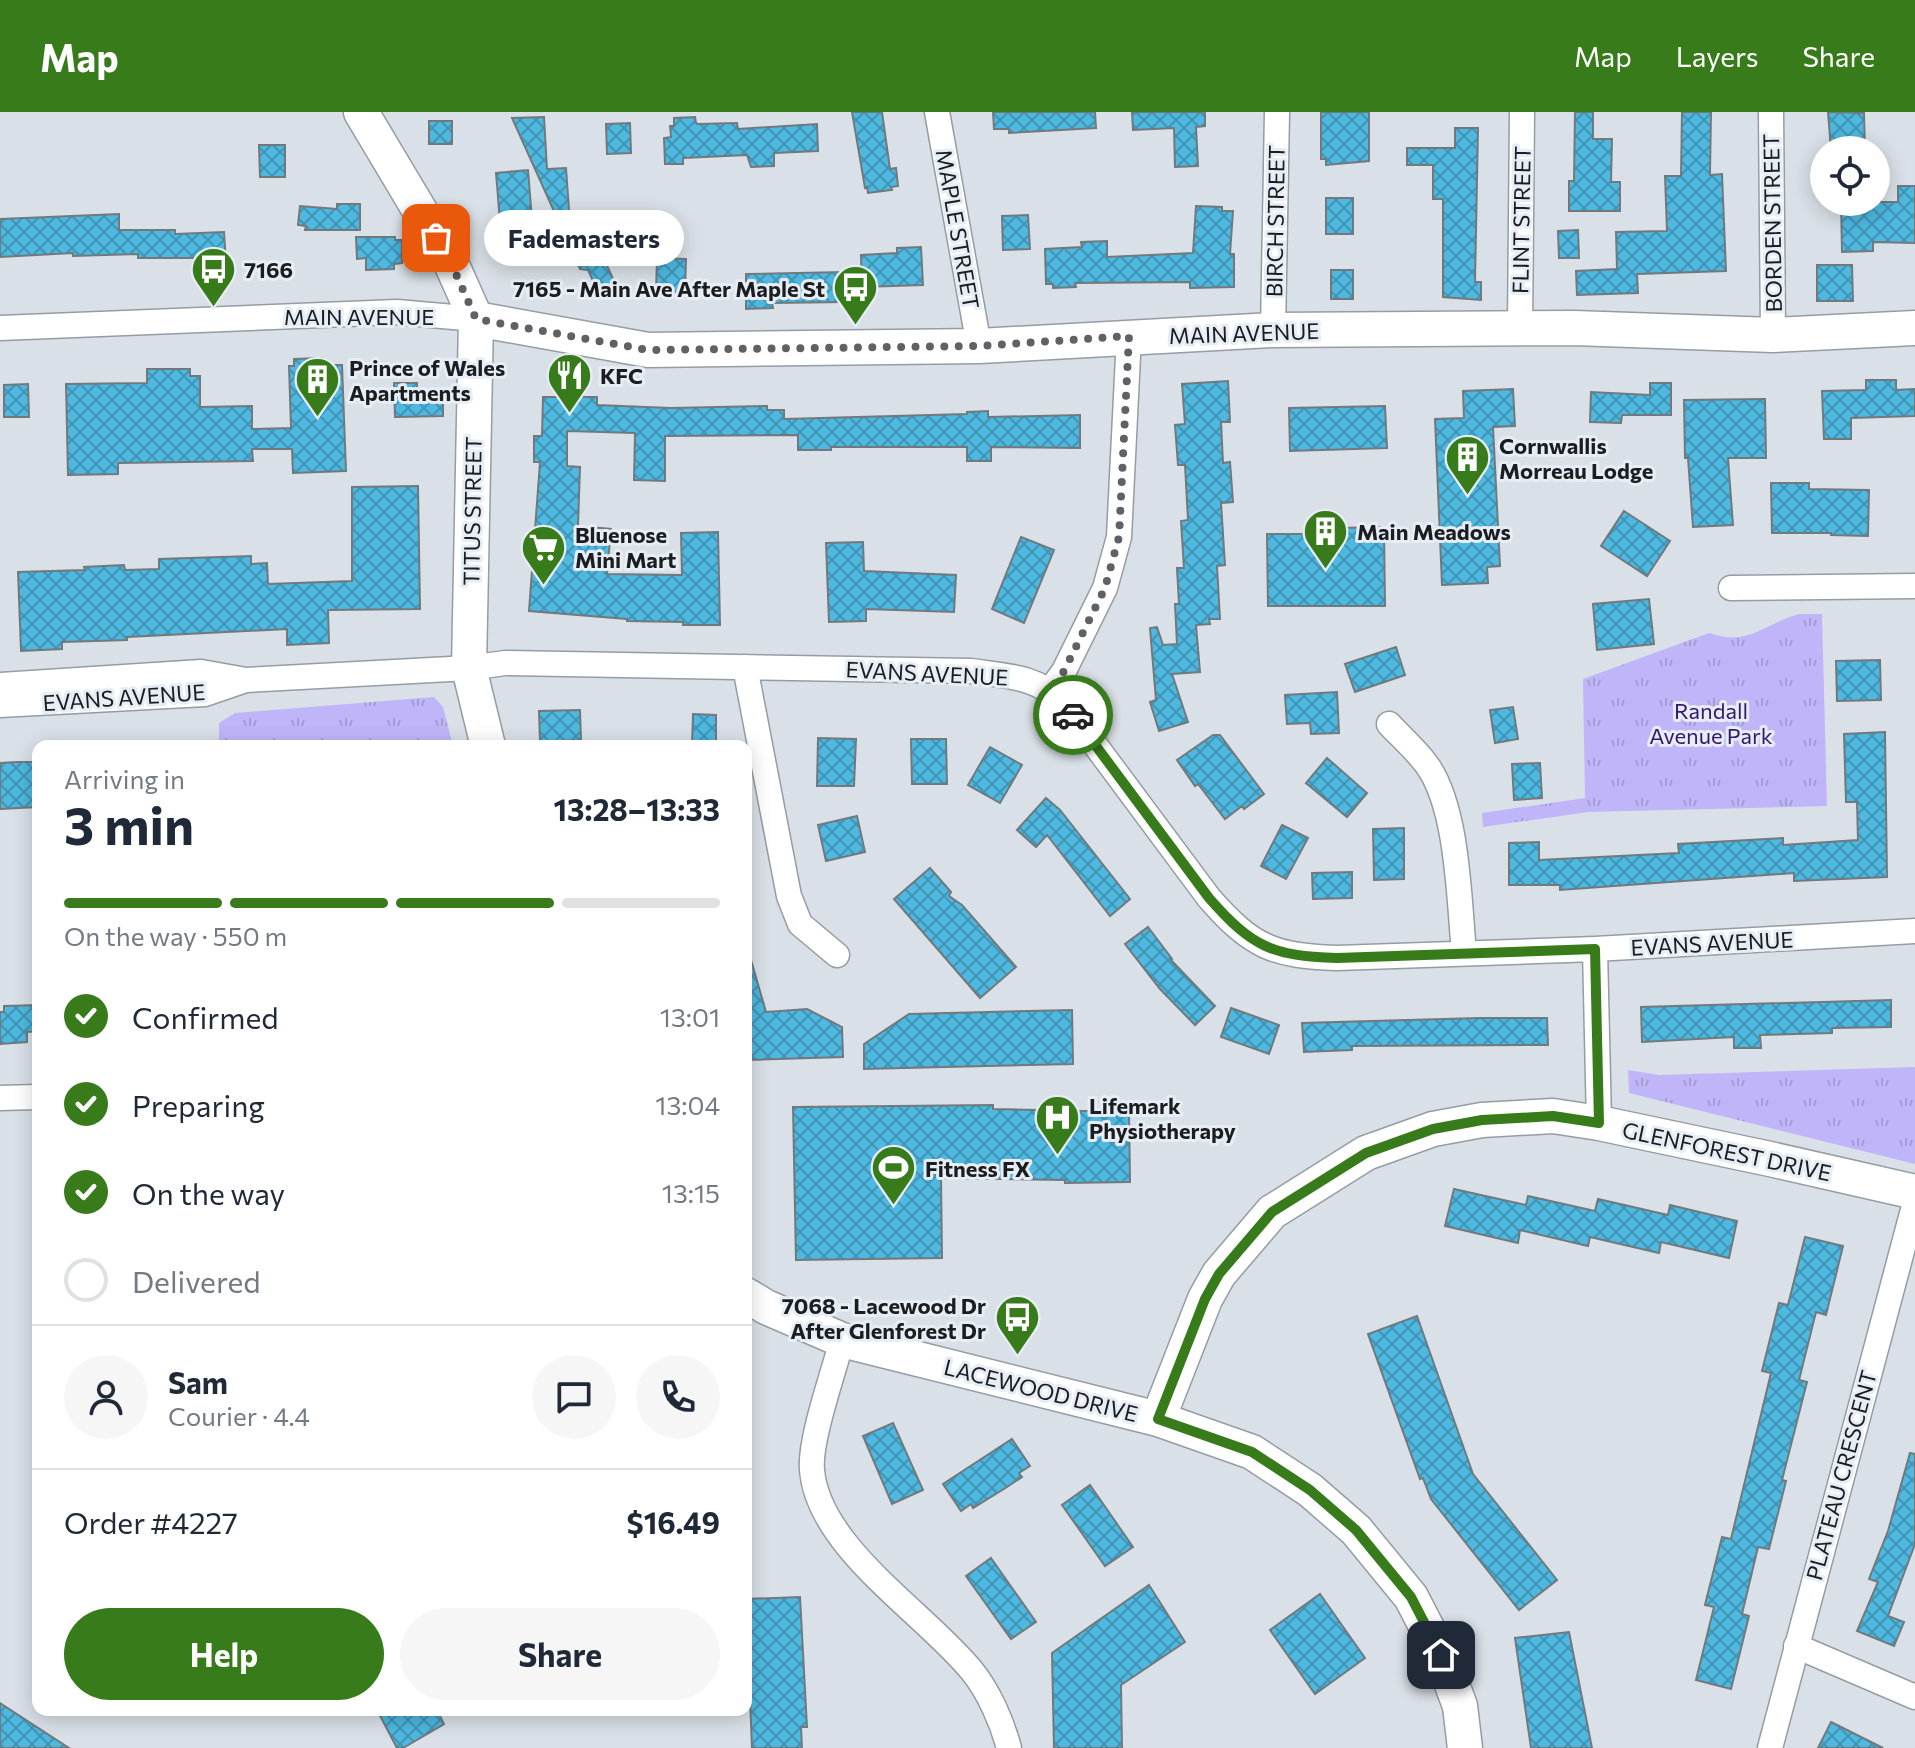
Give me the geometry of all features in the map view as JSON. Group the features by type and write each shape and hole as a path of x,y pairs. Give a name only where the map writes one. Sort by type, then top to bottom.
{"street":[{"name":"TITUS STREET","path":"361,112 451,263 476,319 469,668 487,740"},
{"name":"MAPLE STREET","path":"937,112 979,346"},
{"name":"BIRCH STREET","path":"1273,330 1277,112"},
{"name":"FLINT STREET","path":"1520,329 1522,112"},
{"name":"BORDEN STREET","path":"1771,112 1773,335"},
{"name":"MAIN AVENUE","path":"0,328 397,312 476,319 648,350 979,346 1273,330 1574,328 1773,335 1915,328"},
{"path":"1051,689 1064,671 1105,588 1119,537 1129,336"},
{"path":"1731,588 1915,586"},
{"name":"EVANS AVENUE","path":"0,685 201,672 246,680 469,668 505,663 971,671 1028,680 1051,689 1209,898 1233,925 1253,941 1275,951 1302,957 1337,958 1595,949 1915,931"},
{"path":"745,667 789,896 800,924 837,955"},
{"name":"EVANS AVENUE","path":"0,705 205,694 246,680"},
{"path":"1389,724 1428,766 1446,806 1464,953"},
{"path":"1595,949 1599,1123"},
{"path":"0,1098 32,1097"},
{"name":"GLENFOREST DRIVE","path":"1158,1419 1205,1299 1219,1274 1272,1212 1366,1153 1433,1129 1482,1120 1553,1116 1599,1123 1915,1192"},
{"name":"PLATEAU CRESCENT","path":"1770,1748 1915,1202"},
{"name":"LACEWOOD DRIVE","path":"752,1299 842,1340 1158,1419 1252,1452 1310,1490 1356,1530 1411,1597 1441,1655 1460,1706 1465,1748"},
{"path":"842,1340 813,1449 811,1467 821,1508 839,1538 973,1673 1002,1725 1009,1748"},
{"path":"1796,1646 1915,1697"}],"green space":[{"name":"Randall Avenue Park","path":"1799,614 1822,614 1827,806 1588,812 1483,827 1482,813 1585,798 1583,679 1709,633 1723,637 1746,636"},
{"path":"434,697 443,707 451,740 219,740 219,723 235,713"},
{"path":"1915,1067 1915,1164 1629,1093 1628,1070 1659,1075"}],"building":[{"path":"852,112 882,112 890,169 896,168 898,186 891,187 892,190 868,193 865,188"},
{"path":"993,112 1095,112 1096,128 1009,133 1009,129 994,129"},
{"path":"1132,112 1205,112 1205,126 1196,127 1198,166 1175,167 1174,128 1133,130"},
{"path":"1321,112 1369,112 1369,161 1326,165 1326,159 1321,159"},
{"path":"1575,112 1593,112 1593,139 1612,139 1611,182 1620,182 1620,211 1569,211 1569,181 1574,181"},
{"path":"1682,112 1711,112 1710,175 1722,174 1726,271 1637,274 1638,293 1577,295 1576,271 1617,269 1616,232 1667,231 1665,176 1681,176"},
{"path":"1828,112 1864,113 1865,136 1830,136"},
{"path":"544,117 547,169 566,168 571,237 590,228 619,292 599,294 588,270 580,269 512,118"},
{"path":"695,117 698,124 737,123 738,129 817,124 818,151 774,153 774,166 751,167 747,155 683,158 683,164 665,164 664,138 671,137 670,126 674,126 674,118"},
{"path":"429,121 452,121 452,144 429,144"},
{"path":"630,123 631,153 607,154 606,124"},
{"path":"1455,128 1478,128 1475,282 1481,282 1481,300 1443,297 1443,199 1433,199 1433,165 1407,165 1407,148 1455,148"},
{"path":"259,145 285,145 285,177 260,177"},
{"path":"528,170 533,232 501,234 496,173"},
{"path":"1898,186 1915,186 1915,243 1873,242 1873,251 1842,252 1841,216 1890,216 1890,202 1898,202"},
{"path":"1326,198 1353,198 1353,234 1326,234"},
{"path":"337,204 360,204 360,230 305,230 306,226 298,225 300,206 337,209"},
{"path":"1196,206 1222,207 1222,211 1233,211 1230,254 1234,254 1234,287 1190,288 1190,282 1075,283 1076,287 1053,288 1053,284 1046,284 1045,249 1082,247 1081,242 1107,241 1107,257 1193,253"},
{"path":"119,214 119,230 175,230 175,234 224,232 226,263 206,264 206,258 138,258 138,254 73,256 73,253 0,257 0,219"},
{"path":"1028,215 1030,249 1003,250 1002,216"},
{"path":"1578,230 1579,258 1559,258 1558,231"},
{"path":"356,237 395,237 395,240 402,240 402,263 394,264 394,269 366,270 366,258 357,259"},
{"path":"921,247 923,285 862,287 861,255 897,253 897,248"},
{"path":"657,258 686,259 685,292 656,292"},
{"path":"1817,265 1852,265 1853,301 1817,301"},
{"path":"1331,270 1353,270 1353,299 1331,299"},
{"path":"844,272 845,302 772,303 773,308 746,309 746,274"},
{"path":"322,358 322,365 342,365 346,471 293,473 292,449 252,449 253,461 118,463 118,474 68,475 66,384 147,383 147,369 190,369 190,376 200,376 200,407 252,406 252,429 291,428 289,366 294,366 294,359"},
{"path":"1866,380 1896,380 1896,390 1915,389 1915,416 1851,418 1851,439 1824,439 1822,391 1866,390"},
{"path":"1228,381 1230,422 1221,422 1223,463 1230,462 1233,502 1221,503 1225,565 1217,566 1220,619 1209,619 1210,624 1196,625 1200,672 1172,674 1188,722 1159,731 1150,702 1156,700 1150,628 1157,627 1163,645 1177,644 1177,568 1184,568 1181,521 1188,520 1185,465 1178,465 1175,425 1185,424 1182,384"},
{"path":"394,383 417,383 417,393 443,393 443,416 395,417"},
{"path":"1650,383 1671,383 1671,415 1622,415 1621,423 1590,422 1591,392 1650,395"},
{"path":"28,384 29,417 4,417 4,385"},
{"name":"Cornwallis Morreau Lodge","path":"1513,389 1515,426 1493,427 1500,566 1487,567 1488,583 1442,585 1435,419 1464,418 1463,391"},
{"path":"543,397 597,397 597,405 671,408 767,406 767,410 784,410 784,419 988,411 988,417 1080,415 1080,448 991,447 991,461 967,461 967,447 831,447 831,450 798,450 798,435 665,436 665,481 634,480 635,433 567,431 567,466 580,467 578,526 611,529 607,574 682,575 681,533 718,532 720,625 627,621 529,611 540,462 534,462 534,436 542,436"},
{"path":"1765,399 1766,458 1728,458 1733,525 1693,527 1688,458 1685,458 1684,400"},
{"path":"1385,406 1387,448 1290,451 1289,408"},
{"path":"1771,483 1809,483 1809,489 1869,490 1868,536 1772,533"},
{"path":"418,486 420,609 328,610 329,643 287,645 287,629 62,642 62,649 21,651 18,572 85,570 84,567 124,565 125,570 159,569 159,559 251,556 251,564 267,563 268,584 352,581 352,487"},
{"path":"1624,511 1670,541 1647,576 1601,546"},
{"name":"Main Meadows","path":"1384,527 1385,606 1268,606 1267,534 1339,534 1338,528"},
{"path":"1021,537 1054,550 1024,623 992,609"},
{"path":"863,542 864,571 956,575 954,612 866,609 866,621 829,622 826,543"},
{"path":"1649,599 1654,644 1597,650 1593,604"},
{"path":"1396,647 1405,675 1355,692 1345,664"},
{"path":"1880,660 1881,700 1837,701 1836,661"},
{"path":"1337,692 1339,733 1311,734 1310,723 1287,724 1285,695"},
{"path":"1513,707 1518,739 1495,743 1490,710"},
{"path":"580,710 581,740 540,740 539,711"},
{"path":"693,714 716,715 716,740 692,740"},
{"path":"1885,732 1887,877 1794,881 1794,873 1560,890 1560,885 1509,885 1509,843 1539,842 1539,860 1679,853 1678,844 1783,838 1783,845 1858,840 1857,802 1846,802 1844,734"},
{"path":"1213,735 1220,735 1264,794 1225,819 1198,784 1195,786 1177,760"},
{"path":"818,738 856,739 854,786 817,786"},
{"path":"911,739 946,739 947,784 912,784"},
{"path":"990,747 1022,765 1000,803 968,785"},
{"path":"1327,758 1367,793 1347,817 1306,783"},
{"path":"32,762 32,807 0,809 0,763"},
{"path":"1540,763 1542,798 1514,800 1512,764"},
{"path":"1046,798 1060,810 1130,899 1110,916 1047,835 1036,847 1017,830"},
{"path":"857,816 865,852 826,861 818,825"},
{"path":"1282,825 1308,838 1286,879 1261,866"},
{"path":"1404,828 1404,879 1374,880 1373,829"},
{"path":"930,868 951,892 949,896 962,905 1016,967 980,998 894,899"},
{"path":"1352,872 1352,898 1313,899 1312,873"},
{"path":"1148,927 1171,960 1215,1006 1195,1025 1160,989 1125,944"},
{"path":"752,963 766,1012 807,1009 842,1027 843,1057 752,1060"},
{"path":"1891,1000 1891,1027 1832,1028 1832,1033 1760,1035 1761,1048 1734,1048 1734,1037 1642,1042 1641,1007"},
{"path":"32,1005 32,1032 27,1032 27,1042 0,1044 0,1012 4,1012 4,1006"},
{"path":"1231,1008 1279,1025 1269,1054 1221,1037"},
{"path":"1072,1010 1073,1064 864,1069 864,1044 909,1014"},
{"path":"1547,1018 1548,1045 1352,1046 1352,1050 1304,1052 1302,1023"},
{"path":"993,1105 993,1109 1129,1112 1130,1182 941,1178 942,1258 796,1260 793,1107"},
{"path":"1454,1189 1526,1205 1528,1196 1595,1211 1598,1199 1668,1215 1670,1205 1737,1221 1729,1258 1661,1242 1659,1253 1590,1237 1588,1246 1520,1230 1518,1243 1445,1226"},
{"path":"1805,1237 1843,1246 1826,1315 1816,1312 1799,1380 1807,1382 1782,1480 1786,1481 1769,1549 1758,1547 1742,1614 1749,1616 1731,1689 1696,1680 1714,1607 1705,1605 1722,1537 1731,1539 1771,1373 1762,1371 1779,1303 1788,1305"},
{"path":"1417,1316 1473,1474 1557,1580 1519,1610 1431,1499 1423,1478 1420,1479 1368,1334"},
{"path":"893,1423 923,1490 892,1504 863,1436"},
{"path":"1012,1439 1030,1466 1019,1473 1022,1477 1007,1487 973,1508 971,1504 961,1511 943,1484"},
{"path":"1910,1453 1915,1454 1915,1544 1888,1616 1904,1622 1894,1646 1857,1631 1878,1582 1869,1579 1888,1531"},
{"path":"1090,1485 1133,1547 1105,1566 1062,1505"},
{"path":"991,1558 1036,1622 1011,1639 966,1576"},
{"path":"1149,1585 1185,1642 1121,1685 1122,1748 1054,1748 1052,1653"},
{"path":"1320,1594 1365,1658 1315,1694 1270,1630"},
{"path":"800,1597 807,1727 801,1727 802,1748 752,1748 752,1599"},
{"path":"1569,1632 1592,1748 1531,1748 1515,1638"},
{"path":"0,1703 69,1748 0,1748"},
{"path":"380,1716 440,1716 444,1724 403,1748 397,1748"},
{"path":"1831,1722 1883,1748 1818,1748"}],"way so far":[{"path":"436,238 476,319 648,350 979,346 1129,336 1119,537 1105,588 1064,671 1051,689 1073,715"}],"place":[{"name":"Fademasters","path":"436,238"},
{"name":"7166","path":"213,308"},
{"name":"7165 - Main Ave After Maple St","path":"856,327"},
{"name":"KFC","path":"569,414"},
{"name":"Prince of Wales Apartments","path":"318,419"},
{"name":"Cornwallis Morreau Lodge","path":"1468,497"},
{"name":"Main Meadows","path":"1326,570"},
{"name":"Bluenose Mini Mart","path":"544,586"},
{"name":"Lifemark Physiotherapy","path":"1058,1157"},
{"name":"Fitness FX","path":"894,1207"},
{"name":"7068 - Lacewood Dr After Glenforest Dr","path":"1017,1357"}],"route":[{"path":"1073,715 1209,898 1233,925 1253,941 1275,951 1302,957 1337,958 1595,949 1599,1123 1553,1116 1482,1120 1433,1129 1366,1153 1272,1212 1219,1274 1205,1299 1158,1419 1252,1452 1310,1490 1356,1530 1411,1597 1441,1655"}]}
